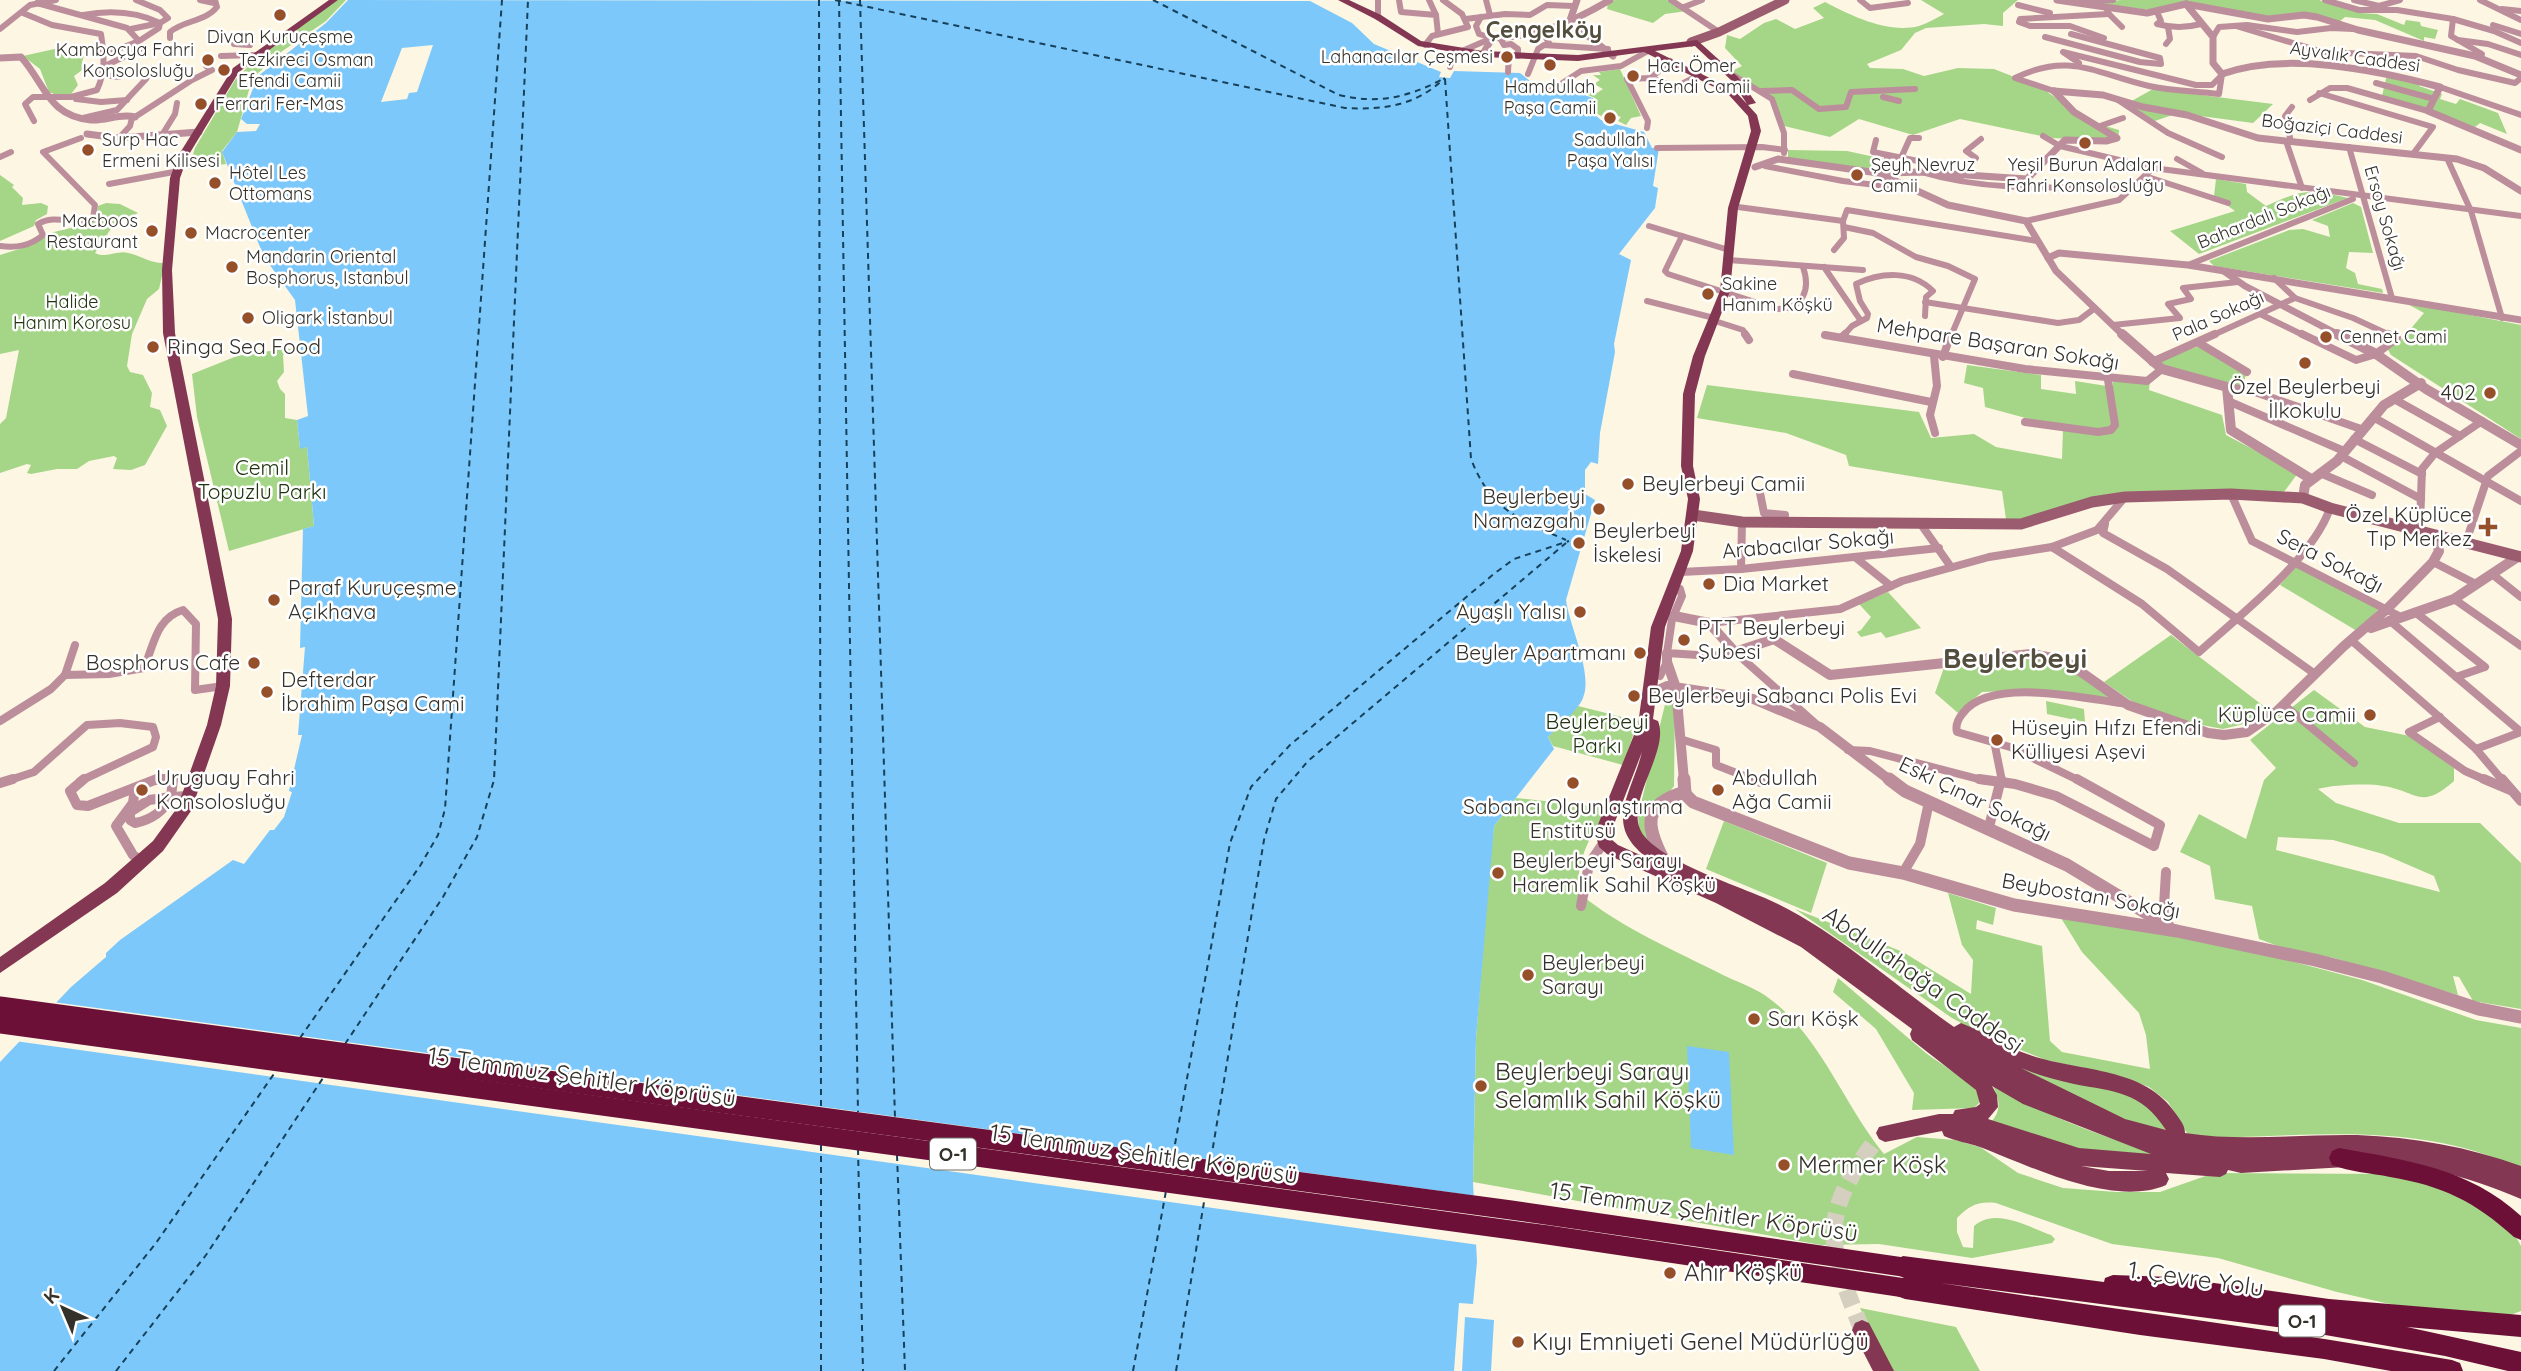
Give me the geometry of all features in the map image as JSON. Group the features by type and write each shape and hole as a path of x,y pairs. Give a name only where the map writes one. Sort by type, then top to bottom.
{"highway":[{"name":"15 Temmuz Şehitler Köprüsü","path":"0,1006 1511,1210 1904,1278"},
{"name":"15 Temmuz Şehitler Köprüsü","path":"0,1024 1507,1230 1904,1278"},
{"path":"2339,1158 2421,1171 2447,1179 2503,1212 2521,1230"},
{"name":"1. Çevre Yolu","path":"1904,1278 2080,1289 2322,1324 2458,1348 2521,1363"},
{"name":"O-1","path":"1904,1278 2140,1324 2324,1348 2452,1371"},
{"path":"2080,1289 2118,1285 2171,1288 2329,1310 2521,1326"}],"main road":[{"path":"0,966 91,903 143,862 176,822 214,725 223,686 223,603 169,333 167,270 178,171 183,156 231,77 322,0"},
{"path":"258,52 334,0"},
{"path":"1342,0 1378,17 1414,41 1425,45 1483,54 1578,58 1611,52 1648,51 1696,41 1719,32 1769,3 1785,0"},
{"path":"1620,853 1629,851 1634,834 1631,803 1646,762 1663,670 1662,636 1684,571 1693,515 1694,493 1687,466 1688,421 1725,291 1736,196 1758,147 1756,114 1726,71 1696,41"},
{"path":"1648,51 1711,81 1739,98 1752,115 1760,166 1748,176 1736,210"},
{"path":"1699,75 1726,71"},
{"path":"1711,81 1712,77 1726,71"},
{"path":"1693,515 1742,522 2021,524 2092,502 2125,497 2231,494 2321,500 2468,536 2519,552"},
{"path":"2303,498 2330,509 2519,552"},
{"path":"1604,835 1645,725 1658,627 1684,571"},
{"path":"1604,835 1618,824 1634,834"},
{"name":"Abdullahağa Caddesi","path":"1634,834 1664,861 1785,916 1834,945 1946,1032 2000,1066 2098,1115 2147,1135 2197,1145 2235,1148 2336,1144 2434,1150 2468,1157 2521,1175"},
{"name":"Abdullahağa Caddesi","path":"1604,835 1620,853 1767,920 1807,942 1985,1072 2029,1098 2140,1143 2241,1164 2339,1158 2416,1159 2482,1173 2521,1190"},
{"path":"1836,964 1956,1066 1982,1084 1988,1095 1989,1107 1979,1115 1911,1119 1881,1137 1917,1127 1959,1122 1983,1126 2079,1157 2192,1167 2223,1168 2241,1164"},
{"path":"1876,978 1972,1038 2014,1058 2062,1073 2126,1084 2139,1089 2158,1102 2177,1131"},
{"path":"1917,1127 1971,1134 2052,1168 2079,1175 2107,1180 2160,1179"},
{"path":"1862,1330 1884,1371"}],"street":[{"path":"2,25 23,13 25,7 41,1 56,0"},
{"path":"41,1 64,12 131,29 160,23 168,18 166,13 136,0"},
{"path":"170,38 170,32 178,25 205,18 215,12 217,7 214,1 200,0"},
{"path":"1378,0 1378,17"},
{"path":"1399,0 1401,12 1436,15"},
{"path":"1429,0 1436,15 1438,34"},
{"path":"1425,45 1432,36 1466,29 1469,24 1443,0"},
{"path":"1486,0 1490,15"},
{"path":"1450,67 1458,50 1496,38 1544,34 1568,26 1610,0"},
{"path":"1671,0 1719,32"},
{"path":"1860,0 1870,8 1908,3"},
{"path":"2061,1 2113,0"},
{"path":"2325,0 2359,10 2400,0"},
{"path":"2354,0 2453,19 2494,31 2521,43"},
{"path":"2480,0 2521,20"},
{"path":"1684,7 1702,1"},
{"path":"2061,1 2108,11 2122,27"},
{"path":"1466,19 1490,15 1530,15 1547,5 1575,3 1568,26"},
{"path":"2186,4 2213,37"},
{"path":"2110,44 2104,38 2070,26 2030,26 2019,22 2020,19 2108,11 2157,12 2186,4 2269,19 2317,17 2358,30 2481,58 2521,77 2518,85 2416,56 2300,47 2236,26"},
{"path":"2018,5 2059,15"},
{"path":"2491,7 2521,11"},
{"path":"40,19 64,12"},
{"path":"83,16 100,12 128,13 147,16 160,23"},
{"path":"2157,12 2161,21 2157,24 2186,29 2201,24"},
{"path":"23,13 52,25 101,34 105,66 97,90 64,97"},
{"path":"1480,17 1476,26 1479,33 1496,38 1504,45 1511,44 1518,50 1508,72"},
{"path":"2442,17 2461,18 2521,33"},
{"path":"2453,19 2451,36 2482,54 2481,58"},
{"path":"103,55 139,41 159,28 160,23"},
{"path":"1568,26 1611,52 1621,66"},
{"path":"2166,44 2170,39 2168,27"},
{"path":"1760,166 1778,159 1883,173 1921,172 2027,179 2065,140 2106,141 2117,138 2074,112 2054,91 2015,78 2050,64 2083,66 2152,87 2219,94 2222,74 2213,63 2213,37 2219,27 2297,32 2331,28 2358,30"},
{"path":"131,29 139,41"},
{"path":"1578,58 1575,54 1575,38 1583,33"},
{"path":"1544,34 1550,45"},
{"path":"2045,37 2140,62 2161,64 2160,58 2071,34"},
{"path":"1483,54 1496,38"},
{"path":"2458,40 2488,44 2521,55"},
{"path":"234,44 250,45"},
{"path":"1528,74 1539,47 1575,46 1611,52"},
{"path":"105,66 144,47"},
{"path":"1550,91 1581,71 1621,66 1648,51"},
{"path":"221,56 258,52"},
{"path":"2083,66 2063,52 2196,85 2212,85 2222,74"},
{"path":"2364,54 2365,71"},
{"path":"0,58 21,57 38,76 43,93 61,110 83,118 101,120 129,115 134,117"},
{"path":"0,246 19,247 40,239 43,236 38,225 45,219 57,218 75,225 90,221 95,214 95,205 43,152 134,117 161,103 183,83 212,70 206,65 210,58"},
{"path":"1651,78 1670,61"},
{"name":"Ayvalık Caddesi","path":"2222,74 2241,68 2285,62 2402,76 2440,87 2428,111"},
{"path":"83,118 110,113 127,100 146,79 150,70"},
{"path":"1726,71 1772,99 1777,108 1785,150 1778,159"},
{"path":"104,75 119,77"},
{"path":"1647,128 1648,121 1627,79 1651,78 1676,88 1699,75"},
{"path":"2376,83 2434,99"},
{"path":"2440,87 2518,114 2514,117 2521,126"},
{"path":"2310,100 2330,88 2347,88 2428,111 2495,136 2521,150"},
{"path":"1762,91 1792,90 1819,109 1846,107 1851,92 1915,89"},
{"path":"1878,90 1882,99 1899,101"},
{"name":"Boğaziçi Caddesi","path":"2054,91 2103,96 2187,115 2258,138 2473,163 2521,191"},
{"path":"34,121 24,104 43,93 100,102 127,100"},
{"path":"2319,93 2433,127 2413,154"},
{"path":"2118,100 2134,115 2173,137 2222,158"},
{"path":"162,135 175,114 177,103"},
{"path":"2292,107 2285,120 2288,141 2302,188"},
{"path":"122,139 134,117"},
{"path":"2100,126 2123,118"},
{"path":"84,136 122,139 199,132"},
{"path":"2043,136 2060,146 2153,168 2521,216"},
{"path":"1899,173 1901,158 1910,138 1919,138"},
{"path":"1962,176 1976,158 1966,151 1981,139"},
{"path":"1876,140 1873,152 1918,161 1921,172"},
{"path":"1657,148 1758,147 1785,150"},
{"name":"Ersoy Sokağı","path":"2349,147 2392,298"},
{"path":"0,157 11,152"},
{"path":"1883,173 1887,155"},
{"path":"2447,158 2471,211 2502,318"},
{"path":"2177,159 2202,174"},
{"path":"1760,166 1918,191"},
{"path":"1883,173 1948,205 2026,221 2119,200 2153,168"},
{"path":"109,184 178,171"},
{"path":"1921,172 1951,183 1994,187 2046,190 2134,186"},
{"path":"2145,176 2228,204"},
{"path":"2331,192 2353,199 2362,197"},
{"name":"Bahardalı Sokağı","path":"2188,265 2353,199"},
{"path":"1736,210 1843,224 1873,233 1916,257 1948,266 1975,279 1943,357"},
{"path":"1835,250 1844,239 1843,224 1847,210 2037,241"},
{"path":"2026,221 2056,271 2162,369 2252,391 2361,429"},
{"path":"1649,226 1729,255 1803,267 1863,270"},
{"path":"1682,236 1665,271 1786,310 1798,305 1805,298 1808,288 1803,267"},
{"path":"2048,258 2059,253 2188,265 2521,320"},
{"path":"2202,259 2213,269"},
{"name":"Mehpare Başaran Sokağı","path":"1824,267 1861,321"},
{"path":"2224,271 2238,282 2376,355 2421,383 2426,389 2521,445"},
{"path":"1842,337 1868,314 1860,300 1856,284 1879,275 1931,286 1933,290 1925,302 1925,316"},
{"name":"Pala Sokağı","path":"2274,278 2295,298 2396,336 2376,355"},
{"path":"2113,325 2180,318 2168,304 2191,299 2183,288 2238,282"},
{"name":"Pala Sokağı","path":"2152,362 2295,298"},
{"path":"1647,301 1717,317 1743,330 1749,341"},
{"path":"1925,302 2058,323 2074,323 2088,318 2095,308"},
{"path":"2260,314 2356,360 2376,355"},
{"name":"Mehpare Başaran Sokağı","path":"1825,335 1934,356 2108,380 2147,382 2162,369"},
{"path":"2199,343 2247,372"},
{"path":"1934,356 1936,391 1929,417 1935,433"},
{"path":"1793,374 1931,402"},
{"path":"2025,422 2098,432 2111,430 2115,425 2115,413 2108,380"},
{"path":"2303,498 2305,485 2342,454 2373,417 2394,399 2421,383"},
{"path":"2227,387 2231,430 2311,479"},
{"path":"2394,399 2460,436"},
{"path":"2228,401 2342,454 2421,499"},
{"path":"2373,417 2521,501"},
{"path":"2420,525 2422,469 2435,453 2482,421"},
{"path":"2354,439 2422,474"},
{"path":"2468,536 2488,476 2521,451"},
{"path":"2320,473 2372,495"},
{"path":"1760,493 1764,513 1785,514 1784,523"},
{"name":"Sera Sokağı","path":"2231,494 2252,541 2388,615 2521,732"},
{"path":"1674,615 1709,623 1840,609 1891,586 1951,567 1989,557 2052,547 2097,530 2125,497"},
{"path":"2052,547 2142,604 2199,652 2294,562 2326,525 2330,509"},
{"path":"2106,518 2103,533 2167,569 2315,674"},
{"path":"1741,569 1742,522"},
{"path":"1920,523 1951,567"},
{"path":"1848,750 1870,751 2055,795 2154,846 2160,825 2047,765 1994,741 1955,729 1970,704 1989,696 2029,695 2128,705 2208,733 2224,735 2247,732 2284,705 2351,640 2388,615 2433,562 2439,551 2435,535"},
{"name":"Arabacılar Sokağı","path":"1684,571 1741,569 1939,548"},
{"path":"2388,615 2401,617 2454,599 2492,575 2519,552"},
{"path":"1856,558 1891,586"},
{"path":"2433,562 2476,584"},
{"path":"2492,575 2521,597"},
{"path":"1644,864 1656,867 1664,861 1650,832 1649,818 1661,802 1685,792 1676,688 1663,670 1674,615 1682,596 1679,589"},
{"path":"2454,599 2521,646"},
{"path":"65,675 109,674 144,668 151,656 163,619 169,612 183,610 196,624 195,690 223,686"},
{"path":"2415,612 2485,667 2456,677"},
{"path":"1709,623 1735,652 1820,727"},
{"path":"1663,670 1735,652 1773,639 1830,674 2031,654 2064,660 2128,705"},
{"path":"2351,640 2476,749 2521,801"},
{"path":"0,721 51,689 65,675 75,645"},
{"name":"Eski Çınar Sokağı","path":"1663,670 1662,687 1753,699 1820,727 1905,791 2067,864 2177,930"},
{"path":"2284,705 2354,763"},
{"path":"2440,718 2409,732 2465,771 2511,790"},
{"path":"0,783 34,772 87,725 98,723 153,727 156,741 153,747 79,781 70,791 77,805 88,806 167,777 173,779 174,785 170,797 188,796"},
{"path":"2476,749 2521,732"},
{"path":"1680,739 1716,750 1716,765 1761,782"},
{"path":"1989,827 2002,783 1994,741"},
{"path":"135,788 133,803 116,826 133,855 143,862"},
{"name":"Beybostanı Sokağı","path":"1685,792 1693,802 1849,863 1903,873 2014,905 2177,930 2329,963 2382,977 2479,1009 2521,1017"},
{"path":"1903,873 1920,844 1929,803"},
{"path":"1581,906 1589,864 1604,835"},
{"path":"2163,923 2166,873"}],"green space":[{"path":"338,0 346,0 326,21 281,52 256,75 251,83 237,132 222,151 226,164 188,169 195,148 235,80 262,52"},
{"path":"1615,0 1667,0 1687,11 1665,14 1653,23 1607,9 1608,3"},
{"path":"1921,0 2018,0 2003,13 2003,26 1984,24 1926,28 1915,33 1901,50 1867,64 1870,68 1903,69 1924,76 1958,68 1994,69 2042,88 2088,121 2119,130 2118,141 2051,138 1960,119 1913,135 1859,119 1830,137 1780,125 1772,97 1730,72 1742,66 1725,48 1727,35 1740,39 1764,23 1776,19 1795,29 1824,18 1813,8 1825,2 1858,18 1895,28 1919,26 1944,14"},
{"path":"2122,0 2319,0 2361,13 2377,14 2404,25 2406,20 2420,22 2421,26 2438,30 2435,39 2424,37 2424,41 2375,20 2345,17 2339,22 2316,16 2267,18 2185,3 2153,10 2081,3"},
{"path":"59,48 84,56 82,62 85,68 74,76 78,85 71,94 59,96 49,92 40,69 23,56"},
{"path":"1620,69 1641,116 1631,118 1626,125 1618,121 1621,117 1606,112 1601,116 1596,113 1595,98 1581,92 1586,89 1597,93 1603,89 1594,84 1600,80 1593,75"},
{"path":"2387,75 2419,81 2419,86 2442,94 2440,99 2456,104 2460,99 2498,113 2507,134 2480,123 2475,127 2382,96"},
{"path":"2153,89 2273,104 2253,123 2178,113 2152,122 2128,103"},
{"path":"1788,150 1847,151 1884,159 1882,172 1788,160"},
{"path":"0,175 14,185 12,187 23,198 22,205 41,203 48,206 47,214 36,220 34,226 0,241"},
{"path":"2216,179 2246,184 2247,192 2266,206 2306,192 2348,198 2199,254 2170,231 2235,211 2214,196"},
{"name":"Halide Hanım Korosu","path":"106,203 120,204 138,213 112,227 95,253 104,255 124,252 165,263 159,289 147,299 132,334 127,366 130,372 143,375 152,393 150,407 160,410 167,426 145,465 131,470 113,469 117,458 114,456 89,461 77,469 57,469 31,474 27,473 31,465 27,464 0,473 0,424 6,418 19,350 0,354 0,255 32,245 50,233 91,223 97,215 98,206"},
{"path":"2353,203 2361,207 2373,253 2349,252 2346,268 2355,273 2358,284 2382,289 2383,293 2214,266 2209,261 2289,230 2303,229 2330,237 2328,226 2312,220"},
{"path":"2404,302 2521,325 2521,439 2391,355 2387,348 2402,339 2424,313"},
{"path":"2199,346 2246,375 2242,387 2164,368 2157,362"},
{"name":"Cemil Topuzlu Parkı","path":"292,349 283,355 284,372 277,381 285,394 285,418 297,420 300,448 307,447 314,526 229,551 197,417 192,374 237,356"},
{"path":"1967,365 2041,375 2041,389 2076,394 2075,381 2113,387 2113,378 2150,381 2149,390 2222,415 2226,435 2298,473 2281,496 2117,495 2007,526 2002,491 1849,466 1846,455 1786,433 1697,418 1707,385 1919,412 1931,438 1974,434 1996,447 2062,459 2063,428 1985,407 1983,388 1964,383"},
{"path":"2297,566 2380,608 2357,631 2280,585"},
{"path":"1888,592 1921,628 1886,638 1881,632 1861,637 1857,632 1871,617 1859,604"},
{"path":"2171,635 2270,711 2248,723 2223,729 2180,721 2139,706 2104,682"},
{"path":"2047,657 2083,673 2114,702 2035,690 1982,692 1958,713 1935,693 1946,662"},
{"path":"2314,690 2365,727 2410,736 2454,768 2454,781 2443,790 2426,797 2376,785 2318,789 2336,803 2399,823 2480,823 2521,863 2521,1009 2473,1001 2459,977 2453,976 2458,995 2334,958 2289,950 2259,939 2252,906 2215,899 2210,866 2180,852 2199,814 2246,839 2264,780 2276,768 2250,740","holes":["2278,837 2333,840 2383,854 2434,876 2440,892 2276,850"]},
{"path":"1668,692 1675,705 1674,786 1649,816 1649,842 1639,829 1638,816"},
{"path":"2046,701 2084,709 2085,722 2047,714"},
{"name":"Beylerbeyi Parkı","path":"1578,706 1638,721 1623,765 1553,746 1548,737"},
{"path":"1516,798 1609,808 1596,827 1582,859 1579,893 1630,928 1756,990 1785,1012 1816,1050 1884,1154 1917,1137 1955,1140 1980,1147 2018,1173 2063,1188 2116,1192 2160,1192 2214,1173 2395,1174 2467,1197 2515,1235 2521,1246 2521,1311 2502,1318 2403,1307 2337,1292 2218,1258 2112,1244 1996,1203 1975,1205 1957,1218 1957,1232 1963,1247 1973,1248 1974,1226 1992,1218 2012,1220 2055,1239 2052,1243 1972,1258 1879,1244 1821,1245 1473,1182 1476,1039 1490,859 1494,826"},
{"path":"1724,821 1827,863 1811,913 1706,869"},
{"path":"1948,893 1996,908 1993,925 1977,920 1976,929 2042,946 2050,1041 2062,1052 2150,1069 2146,1035 2139,1013 2082,952 2061,918 2200,937 2362,980 2476,1020 2521,1028 2521,1169 2481,1153 2441,1143 2399,1137 2316,1134 2190,1138 2168,1102 2149,1087 2120,1076 2046,1060 1983,1035 1952,1018 1795,909 1903,952 1971,994 1973,960 1962,945"},
{"path":"1838,978 1927,1054 1971,1084 1978,1092 1980,1102 1974,1108 1912,1110 1914,1093 1876,1029 1833,992"},
{"path":"2005,1060 2139,1094 2169,1131 2105,1111"},
{"path":"1991,1083 2060,1119 2182,1160 2118,1158 1988,1125 1998,1110"},
{"path":"1860,1308 1956,1327 1980,1371 1891,1371"}],"water":[{"path":"348,0 1310,1 1352,23 1374,44 1441,72 1439,77 1450,78 1454,71 1520,73 1545,93 1576,92 1593,98 1594,114 1601,120 1644,132 1652,148 1659,148 1653,186 1658,188 1655,208 1619,254 1631,260 1614,344 1615,352 1600,433 1598,464 1591,462 1585,470 1585,494 1595,500 1566,600 1584,669 1584,695 1579,705 1548,737 1554,749 1494,826 1476,1039 1473,1182 1477,1262 1473,1304 1459,1303 1454,1371 0,1371 0,1062 120,940 233,860 244,864 270,830 274,830 284,817 292,792 289,791 302,735 298,735 305,647 300,648 303,529 314,526 307,447 300,449 297,420 308,416 295,300 264,257 222,152 237,132 256,131 260,124 247,124 241,119 258,76 326,23"},
{"path":"1687,1046 1729,1052 1734,1155 1691,1148"},
{"path":"1465,1317 1494,1320 1491,1371 1462,1371"}],"pier":[{"path":"433,45 417,92 409,93 407,99 381,102 402,48"},
{"path":"53,1002 1477,1196 1479,1245 15,1041"}],"ferry route":[{"path":"300,1038 420,866 438,835 445,809 502,0"},
{"path":"345,1044 443,897 477,837 494,780 528,0"},
{"path":"819,0 821,1107"},
{"path":"835,0 839,1"},
{"path":"860,0 860,5"},
{"path":"1153,0 1339,95 1366,99 1391,98 1441,80"},
{"path":"839,1 860,5"},
{"path":"839,1 858,1112"},
{"path":"860,5 1345,108 1399,104 1422,95 1445,78"},
{"path":"860,5 895,1118"},
{"path":"1445,79 1471,459 1497,502 1520,519 1566,540"},
{"path":"1173,1155 1230,843 1251,787 1290,745 1495,573 1514,559 1569,541"},
{"path":"1211,1159 1264,840 1276,799 1308,761 1566,543"},
{"path":"54,1371 156,1243 276,1071"},
{"path":"116,1371 206,1255 323,1078"},
{"path":"821,1145 821,1371"},
{"path":"858,1149 863,1371"},
{"path":"897,1155 905,1371"},
{"path":"1133,1371 1166,1191"},
{"path":"1176,1371 1205,1196"}],"tunnel":[{"path":"1862,1330 1842,1275 1834,1232 1844,1190 1876,1140"}],"place":[{"name":"Divan Kuruçeşme","path":"280,15"},
{"name":"Lahanacılar Çeşmesi","path":"1507,57"},
{"name":"Kamboçya Fahri Konsolosluğu","path":"208,60"},
{"name":"Hamdullah Paşa Camii","path":"1550,65"},
{"name":"Tezkireci Osman Efendi Camii","path":"224,70"},
{"name":"Hacı Ömer Efendi Camii","path":"1633,76"},
{"name":"Ferrari Fer-Mas","path":"201,104"},
{"name":"Sadullah Paşa Yalısı","path":"1610,118"},
{"name":"Yeşil Burun Adaları Fahri Konsolosluğu","path":"2085,143"},
{"name":"Surp Hac Ermeni Kilisesi","path":"88,150"},
{"name":"Şeyh Nevruz Camii","path":"1857,175"},
{"name":"Hôtel Les Ottomans","path":"215,183"},
{"name":"Macboos Restaurant","path":"152,231"},
{"name":"Macrocenter","path":"191,233"},
{"name":"Mandarin Oriental Bosphorus, Istanbul","path":"232,267"},
{"name":"Sakine Hanım Köşkü","path":"1708,294"},
{"name":"Oligark İstanbul","path":"248,318"},
{"name":"Cennet Cami","path":"2326,337"},
{"name":"Ringa Sea Food","path":"153,347"},
{"name":"Özel Beylerbeyi İlkokulu","path":"2305,363"},
{"name":"402","path":"2490,393"},
{"name":"Beylerbeyi Camii","path":"1628,484"},
{"name":"Beylerbeyi Namazgahı","path":"1599,509"},
{"name":"Özel Küplüce Tıp Merkez","path":"2488,527"},
{"name":"Beylerbeyi İskelesi","path":"1579,543"},
{"name":"Dia Market","path":"1709,584"},
{"name":"Paraf Kuruçeşme Açıkhava","path":"274,600"},
{"name":"Ayaşlı Yalısı","path":"1580,612"},
{"name":"PTT Beylerbeyi Şubesi","path":"1684,640"},
{"name":"Beyler Apartmanı","path":"1640,653"},
{"name":"Bosphorus Cafe","path":"254,663"},
{"name":"Defterdar İbrahim Paşa Cami","path":"267,692"},
{"name":"Beylerbeyi Sabancı Polis Evi","path":"1634,696"},
{"name":"Küplüce Camii","path":"2370,715"},
{"name":"Hüseyin Hıfzı Efendi Külliyesi Aşevi","path":"1997,740"},
{"name":"Sabancı Olgunlaştırma Enstitüsü","path":"1573,783"},
{"name":"Uruguay Fahri Konsolosluğu","path":"142,790"},
{"name":"Abdullah Ağa Camii","path":"1718,790"},
{"name":"Beylerbeyi Sarayı Haremlik Sahil Köşkü","path":"1498,873"},
{"name":"Beylerbeyi Sarayı","path":"1528,975"},
{"name":"Sarı Köşk","path":"1754,1019"},
{"name":"Beylerbeyi Sarayı Selamlık Sahil Köşkü","path":"1481,1086"},
{"name":"Mermer Köşk","path":"1784,1165"},
{"name":"Ahır Köşkü","path":"1670,1273"},
{"name":"Kıyı Emniyeti Genel Müdürlüğü","path":"1518,1342"}],"district":[{"name":"Çengelköy","path":"1544,30"},
{"name":"Beylerbeyi","path":"2015,658"}]}
